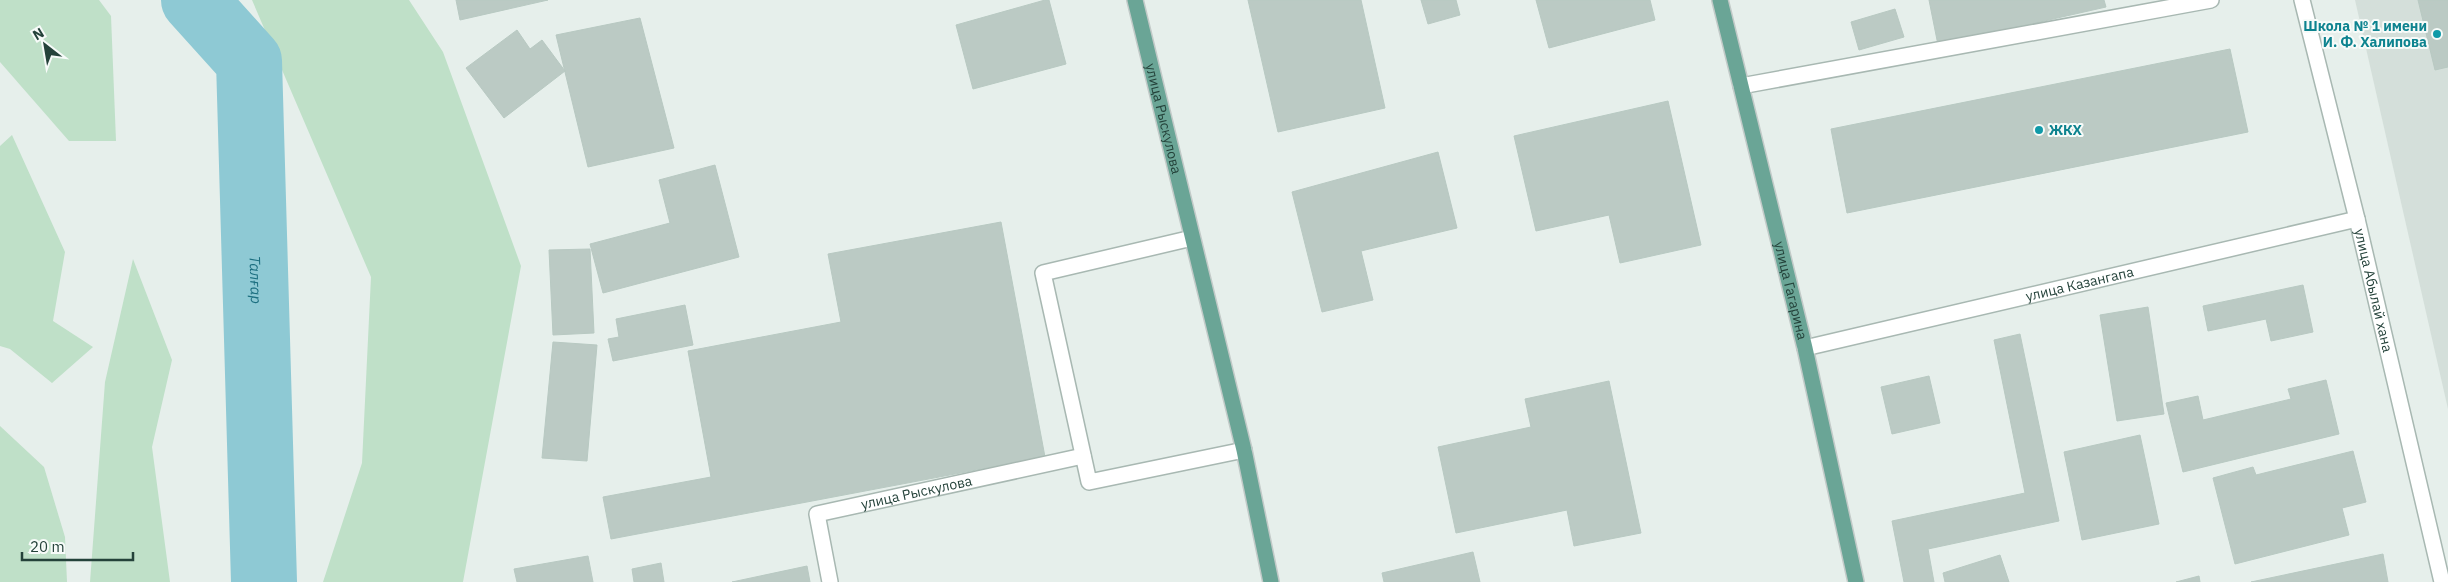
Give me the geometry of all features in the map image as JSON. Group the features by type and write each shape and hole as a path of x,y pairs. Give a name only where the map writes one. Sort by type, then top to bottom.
{"main road":[{"name":"улица Рыскулова","path":"1135,0 1244,450 1271,582"},
{"name":"улица Гагарина","path":"1720,0 1805,348 1856,582"}],"street":[{"path":"1741,86 2211,0"},
{"name":"улица Абылай хана","path":"2302,0 2357,219 2442,582"},
{"name":"улица Казангапа","path":"1805,348 2357,219"},
{"path":"1192,238 1043,273 1088,482 1244,450"},
{"name":"улица Рыскулова","path":"830,582 817,514 1083,456"}],"shaded area":[{"path":"2355,0 2448,0 2448,409"}],"green space":[{"path":"0,0 99,0 111,16 116,141 69,141 0,62"},
{"path":"252,0 409,0 443,52 521,266 463,582 323,582 362,463 371,277"},
{"path":"12,135 65,252 53,321 93,347 52,383 10,349 0,346 0,146"},
{"path":"133,259 172,360 152,447 170,582 90,582 105,382"},
{"path":"0,426 44,467 65,537 67,582 0,582"}],"building":[{"path":"456,0 548,0 460,20"},
{"path":"1049,0 1066,64 973,89 956,25"},
{"path":"1248,0 1361,0 1385,108 1278,132"},
{"path":"1421,0 1456,0 1460,15 1428,24"},
{"path":"1536,0 1650,0 1655,20 1549,48"},
{"path":"1929,0 2104,0 2106,7 1938,45"},
{"name":"Школа № 1 имени И. Ф. Халипова","path":"2418,0 2448,0 2448,67 2435,70"},
{"path":"1895,9 1904,37 1859,50 1851,22"},
{"path":"640,18 674,148 588,167 556,35"},
{"path":"517,30 530,49 542,40 565,71 504,118 466,68"},
{"name":"ЖКХ","path":"2230,49 2248,132 1847,213 1831,129"},
{"path":"1668,101 1701,245 1620,263 1609,215 1536,231 1514,136"},
{"path":"1438,152 1457,228 1361,251 1373,300 1322,312 1292,192"},
{"path":"715,165 739,257 603,293 590,244 670,223 659,180"},
{"path":"1001,222 1045,457 611,539 603,497 711,477 688,351 841,322 828,254"},
{"path":"590,249 594,333 553,335 549,250"},
{"path":"2303,285 2313,332 2271,341 2266,319 2208,331 2203,306"},
{"path":"685,305 693,345 613,361 608,339 619,337 616,319"},
{"path":"2148,307 2164,414 2117,421 2100,315"},
{"path":"2020,334 2059,521 1928,549 1934,582 1904,582 1892,521 2025,493 1994,340"},
{"path":"553,342 597,345 587,461 542,458"},
{"path":"1929,376 1940,423 1892,434 1881,387"},
{"path":"2326,380 2339,434 2183,472 2166,403 2198,396 2203,420 2291,399 2288,389"},
{"path":"1609,381 1641,533 1574,546 1567,510 1456,533 1438,447 1531,427 1525,399"},
{"path":"2140,435 2159,524 2082,540 2064,452"},
{"path":"2353,451 2366,502 2342,508 2349,535 2235,564 2213,478 2253,467 2256,475"},
{"path":"1473,552 1480,582 1384,582 1382,573"},
{"path":"2383,554 2388,582 2251,582"},
{"path":"2000,555 2009,582 1945,582 1943,573"},
{"path":"588,556 593,582 517,582 514,569"},
{"path":"661,563 664,582 634,582 632,569"},
{"path":"807,566 810,582 732,582"},
{"path":"2199,576 2200,582 2176,582"}],"waterway":[{"name":"Талғар","path":"194,0 249,61 264,582"}],"place":[{"name":"Школа № 1 имени И. Ф. Халипова","path":"2437,34"},
{"name":"ЖКХ","path":"2039,130"}]}
